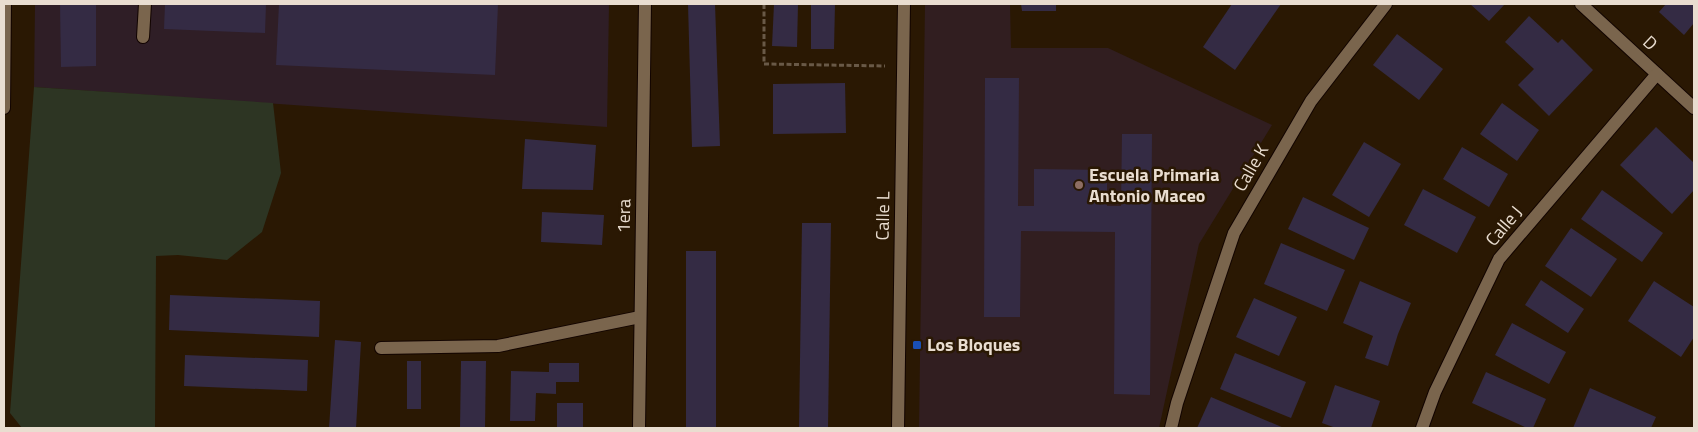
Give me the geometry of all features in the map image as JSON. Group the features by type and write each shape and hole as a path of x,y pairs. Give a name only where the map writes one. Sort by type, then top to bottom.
{"street":[{"path":"4,108 5,4"},
{"path":"143,37 145,4"},
{"name":"1era","path":"639,428 645,4"},
{"name":"Calle L","path":"898,428 904,4"},
{"name":"Calle K","path":"1170,428 1234,233 1311,101 1386,4"},
{"name":"D","path":"1581,4 1694,108"},
{"name":"Calle J","path":"1422,428 1435,392 1499,259 1657,74"},
{"path":"380,348 498,346 640,317"}],"path":[{"path":"764,4 764,64 902,66"}],"shaded area":[{"path":"35,4 609,4 607,127 34,87"},
{"name":"Escuela Primaria Antonio Maceo","path":"925,4 1010,4 1011,48 1108,48 1272,125 1199,244 1159,428 919,428"}],"green space":[{"path":"34,87 273,103 281,173 262,232 227,260 178,255 156,256 155,428 22,428 10,413"}],"building":[{"path":"60,4 96,4 96,66 61,67"},
{"path":"165,4 266,4 265,33 164,29"},
{"path":"279,4 498,4 495,75 276,65"},
{"path":"688,4 715,4 720,146 692,147"},
{"path":"774,4 798,4 797,47 772,46"},
{"path":"811,4 835,4 834,49 811,49"},
{"path":"1021,4 1056,4 1056,11 1022,11"},
{"path":"1232,4 1281,4 1235,70 1203,47"},
{"path":"1470,4 1505,4 1489,21"},
{"path":"1666,4 1694,4 1694,23 1684,35 1659,12"},
{"path":"1529,16 1558,43 1562,39 1593,70 1549,116 1518,85 1534,69 1505,42"},
{"path":"1397,34 1443,69 1419,100 1373,65"},
{"path":"985,78 1019,78 1018,206 1034,206 1034,169 1107,170 1107,206 1121,206 1122,134 1152,134 1150,395 1114,394 1115,232 1021,231 1020,317 984,317"},
{"path":"845,83 846,133 773,134 773,84"},
{"path":"1502,103 1539,130 1517,161 1480,134"},
{"path":"1656,127 1694,163 1694,190 1672,214 1620,165"},
{"path":"525,139 596,145 593,190 522,189"},
{"path":"1364,142 1401,164 1369,217 1332,195"},
{"path":"1462,147 1508,174 1489,207 1443,179"},
{"path":"1423,189 1476,217 1457,253 1404,225"},
{"path":"1602,190 1663,233 1642,262 1581,219"},
{"path":"1303,197 1369,228 1354,260 1288,229"},
{"path":"542,212 604,215 602,245 541,242"},
{"path":"802,223 831,223 828,428 799,428"},
{"path":"1571,228 1617,259 1591,297 1545,266"},
{"path":"1281,243 1345,270 1327,311 1264,284"},
{"path":"686,251 716,251 716,428 686,428"},
{"path":"1541,280 1584,309 1568,333 1525,305"},
{"path":"1360,281 1411,303 1398,334 1388,366 1365,358 1373,336 1343,323"},
{"path":"1654,281 1694,307 1694,337 1681,357 1628,321"},
{"path":"170,295 320,301 319,337 169,330"},
{"path":"1254,298 1297,317 1279,356 1236,337"},
{"path":"1512,323 1566,352 1549,384 1495,355"},
{"path":"335,340 361,342 356,428 329,428"},
{"path":"1235,353 1306,382 1291,418 1220,389"},
{"path":"185,355 308,360 307,391 184,386"},
{"path":"407,361 421,361 421,409 407,409"},
{"path":"461,361 486,361 485,428 460,428"},
{"path":"549,363 579,363 579,382 556,382 556,394 536,393 535,421 510,421 511,371 549,372"},
{"path":"1486,372 1546,399 1533,428 1527,428 1472,403"},
{"path":"1335,385 1380,401 1371,428 1336,428 1322,423"},
{"path":"1590,388 1656,417 1651,428 1573,428"},
{"path":"1211,397 1284,428 1197,428"},
{"path":"557,403 583,403 583,428 557,428"}],"place":[{"name":"Escuela Primaria Antonio Maceo","path":"1079,185"},
{"name":"Los Bloques","path":"917,345"}]}
